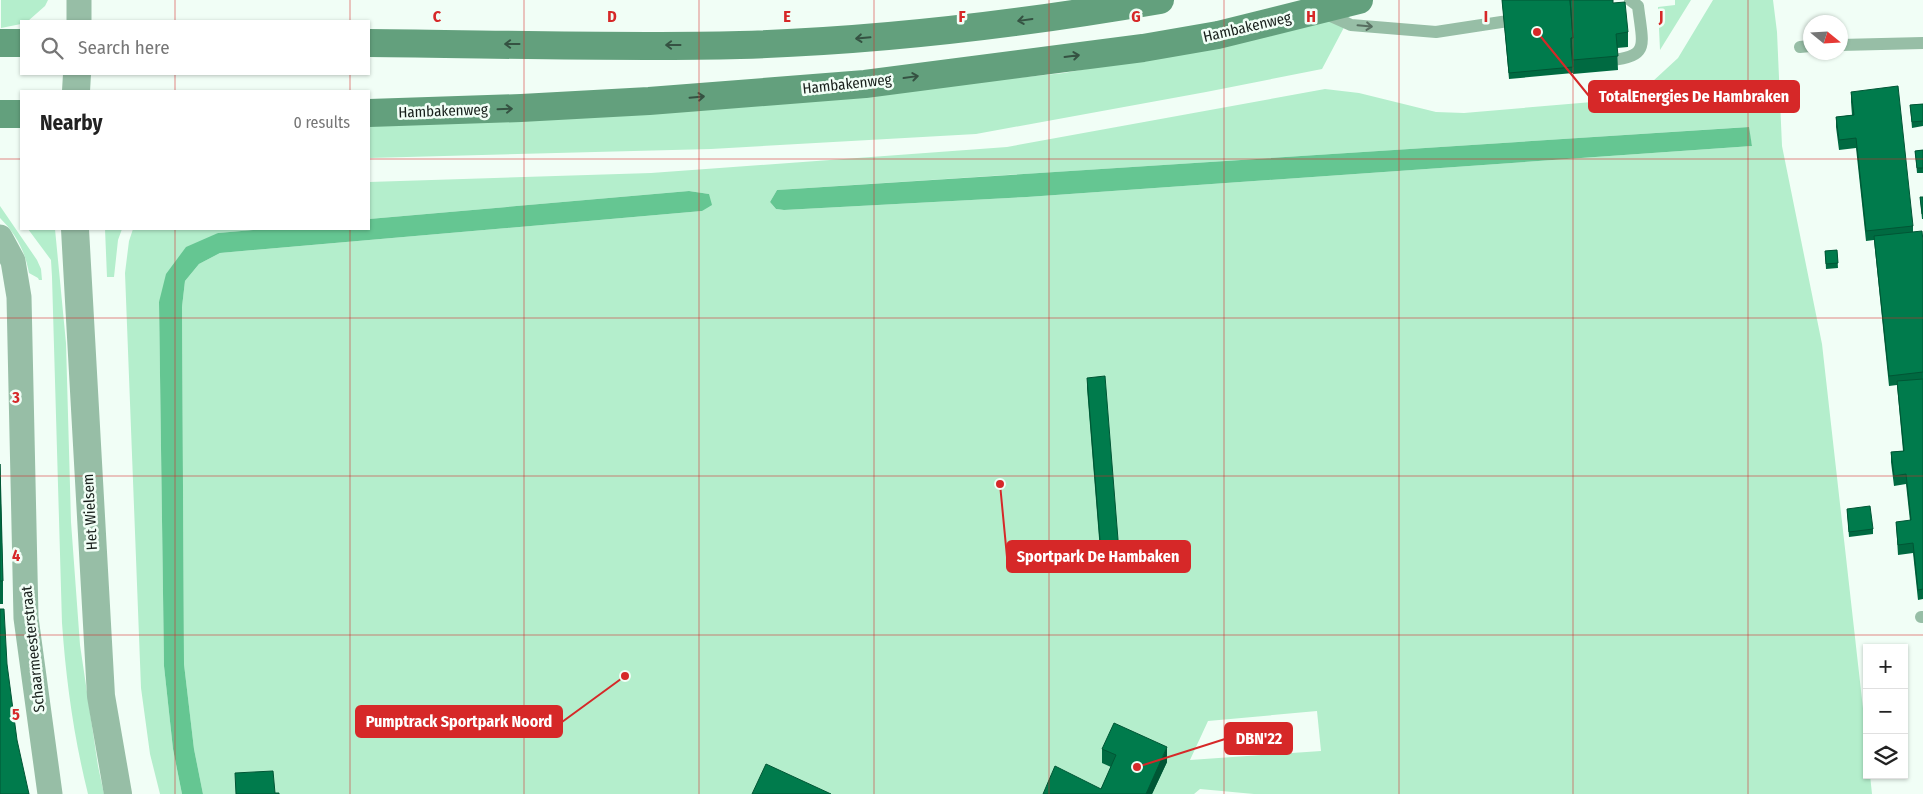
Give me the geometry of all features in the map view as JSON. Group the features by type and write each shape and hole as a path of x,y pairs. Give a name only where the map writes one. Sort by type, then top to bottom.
{"main road":[{"path":"370,43 730,45 863,38 1007,23 1160,0"},
{"name":"Hambakenweg","path":"370,114 639,102 865,84 1143,48 1218,35 1359,0"},
{"path":"0,43 20,43"},
{"path":"0,114 20,114"}],"street":[{"path":"79,20 80,0"},
{"path":"76,90 77,75"},
{"name":"Het Wielsem","path":"75,230 101,696 118,794"},
{"name":"Schaarmeesterstraat","path":"0,237 13,261 19,297 26,618 50,794"}],"lane":[{"path":"1590,62 1633,57 1641,50 1642,40 1638,6 1630,0"},
{"path":"1320,11 1351,24 1436,32 1531,18"},
{"path":"1848,45 1923,43"}],"shaded area":[{"path":"1,0 48,0 45,6 29,20 20,20 20,24 1,28"},
{"path":"1675,0 1691,0 1660,50 1658,7 1675,5"},
{"path":"1713,0 1773,0 1777,32 1782,146 1822,344 1863,708 1863,779 1870,779 1872,794 1254,794 1200,789 1194,794 203,794 194,749 184,664 182,307 185,281 199,264 220,253 702,211 709,194 689,191 370,219 370,182 651,173 1007,147 1325,89 1359,93 1436,112 1464,113 1604,101 1628,95 1652,82 1678,58","holes":["1748,127 1752,146 1027,197 784,210 776,209 770,202 777,190","1317,711 1321,751 1190,760 1208,721"]},
{"path":"1350,16 1322,69 976,134 711,149 370,158 370,119 889,91 1064,73 1197,49"},
{"path":"1749,127 1752,146 1027,197 784,210 776,209 770,202 777,190"},
{"path":"689,191 709,194 712,205 702,211 220,253 199,264 185,281 182,307 184,664 194,749 203,794 182,794 173,749 164,666 159,302 166,274 186,247 218,233 252,230 370,230 370,219"},
{"path":"0,206 37,260 41,269 42,280 29,273 19,243 0,218"},
{"path":"29,230 55,230 66,343 71,522 80,645 104,794 88,794 68,688 62,623 51,260"},
{"path":"105,230 122,230 118,240 114,277 107,277"},
{"path":"133,230 252,230 218,233 159,302 164,666 173,749 182,794 160,794 150,754 141,688 125,273 129,241"}],"building":[{"path":"1502,0 1570,0 1573,67 1509,73"},
{"path":"1570,0 1613,0 1613,3 1625,2 1628,32 1616,34 1618,56 1573,60"},
{"path":"1898,86 1913,226 1866,231 1856,138 1839,140 1836,117 1854,115 1851,92"},
{"path":"1923,104 1923,121 1912,122 1910,105"},
{"path":"1923,150 1923,168 1917,168 1915,151"},
{"path":"1920,197 1923,197 1923,214 1922,214"},
{"path":"1922,231 1923,372 1889,376 1874,236"},
{"path":"1837,250 1838,263 1826,264 1825,251"},
{"path":"1105,376 1119,552 1101,553 1087,378"},
{"path":"1923,379 1923,589 1918,590 1913,543 1898,545 1896,522 1911,520 1906,474 1894,476 1891,452 1904,451 1897,381"},
{"path":"0,464 3,581 0,581"},
{"path":"1870,506 1873,529 1849,532 1847,509"},
{"path":"0,609 4,609 7,664 17,740 29,794 0,794"},
{"path":"1114,723 1167,747 1146,794 1043,794 1055,766 1101,789 1116,755 1102,749"},
{"path":"766,764 831,794 752,794"},
{"path":"273,771 275,793 279,794 236,794 235,773"}],"place":[{"name":"TotalEnergies De Hambraken","path":"1537,32"},
{"name":"Sportpark De Hambaken","path":"1000,484"},
{"name":"Pumptrack Sportpark Noord","path":"625,676"},
{"name":"DBN'22","path":"1137,767"}]}
